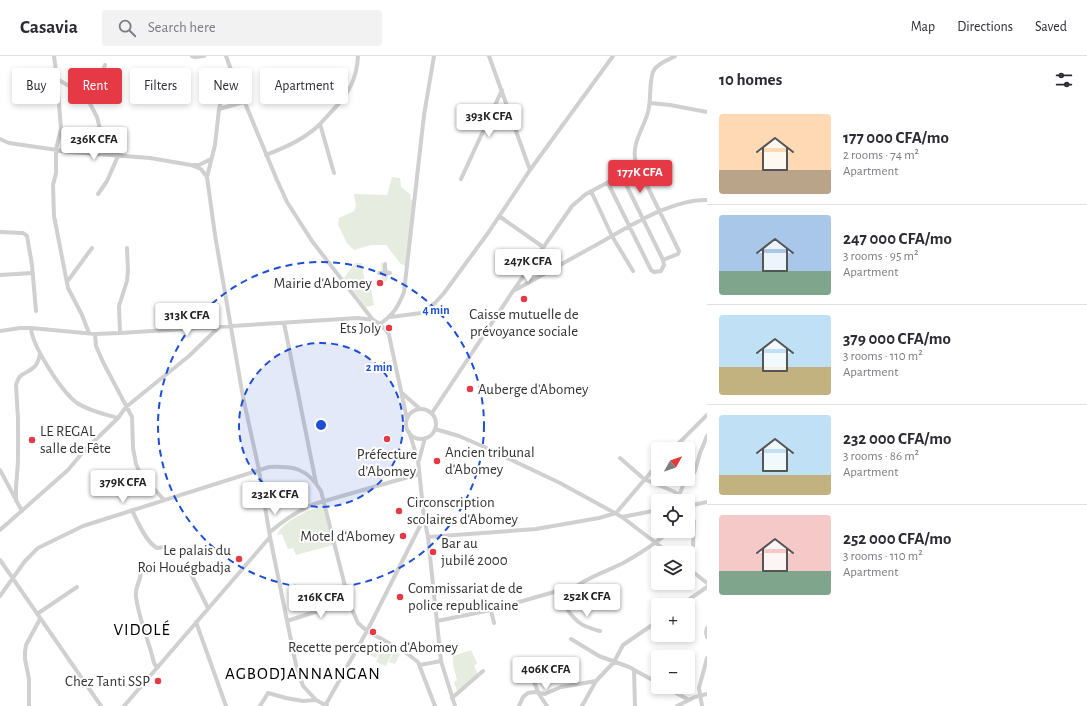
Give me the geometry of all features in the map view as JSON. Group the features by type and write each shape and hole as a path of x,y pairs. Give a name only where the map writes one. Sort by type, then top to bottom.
{"street":[{"path":"54,56 56,68"},
{"path":"192,56 204,56"},
{"path":"226,56 230,67 219,109 215,145 207,177 215,235 243,397 259,470 270,538 296,665 301,682 309,693 316,700 326,706 367,632 424,518"},
{"path":"266,155 299,140 320,124 340,103 353,82 356,73 358,56"},
{"path":"380,324 391,317 396,310 404,292 424,115 434,56"},
{"path":"490,56 530,170"},
{"path":"391,317 420,313 435,303 444,294 530,170 613,56"},
{"path":"663,260 678,254 679,251 637,167 634,158 634,150 650,103 654,69 675,56"},
{"path":"461,179 502,90"},
{"path":"650,103 707,112"},
{"path":"59,104 61,129 56,149 56,173 53,185 54,216 68,288 89,333"},
{"path":"91,104 98,117 100,129 118,156"},
{"path":"219,109 237,104"},
{"path":"245,104 284,195 302,226 373,320"},
{"path":"320,124 334,173"},
{"path":"0,139 9,143 71,152 150,158 191,165 199,165 211,159"},
{"path":"98,194 107,181 118,156"},
{"path":"191,165 201,169 207,177"},
{"path":"432,414 513,291 572,206 578,199 590,191 637,167"},
{"path":"608,182 651,270 654,272 661,271 664,265 663,260 622,176"},
{"path":"590,191 612,236 633,271"},
{"path":"513,291 612,236 660,212 684,202 707,200"},
{"path":"499,216 543,247"},
{"path":"0,232 23,233 27,236 36,311"},
{"path":"67,282 92,248"},
{"path":"120,333 119,306 127,281 127,248"},
{"path":"384,273 385,264"},
{"path":"0,275 32,273"},
{"path":"379,273 390,273"},
{"path":"0,331 31,328 95,334 358,318 373,320 380,324 389,335 402,393 407,426 418,460 441,661 455,706"},
{"path":"284,323 316,483"},
{"path":"0,530 68,470 83,452 118,418 126,407 189,356 219,326"},
{"path":"31,328 32,336 40,354 68,394 76,402 86,408 118,418"},
{"path":"95,334 96,346 132,417 133,448 136,464 140,473 164,500"},
{"path":"16,501 18,419 16,385 17,380 22,374 35,366 40,354"},
{"path":"402,393 420,409 426,410 432,414 435,419 435,429 431,435 424,438 418,438 410,432"},
{"path":"407,419 411,413 420,409"},
{"path":"680,442 707,415"},
{"path":"435,429 459,436 560,483 616,513 660,546"},
{"path":"695,471 707,436"},
{"path":"418,460 424,438"},
{"path":"620,458 644,479 665,487 677,494"},
{"path":"0,596 25,561 38,548 83,526 259,470 274,467 298,468 309,476 321,491 350,601 358,623 367,632 405,652 418,662 435,706"},
{"path":"0,470 22,511"},
{"path":"428,537 536,529 599,518 616,513 651,472"},
{"path":"270,532 283,521 302,509 323,501 419,474"},
{"path":"695,505 707,502"},
{"path":"132,510 141,528 154,546 157,548 164,547"},
{"path":"622,517 651,511"},
{"path":"124,706 270,538"},
{"path":"437,621 491,610 575,587 624,562 662,538"},
{"path":"0,560 101,706"},
{"path":"139,562 142,572 136,592 138,607 154,663 157,668"},
{"path":"187,566 208,608"},
{"path":"695,574 707,584"},
{"path":"37,614 78,587"},
{"path":"575,587 565,598 566,607 581,624 600,631"},
{"path":"691,598 707,587"},
{"path":"287,621 350,601"},
{"path":"491,610 494,623"},
{"path":"29,706 29,679 24,659 26,645 40,619"},
{"path":"196,622 226,706"},
{"path":"582,706 596,681 614,662 623,645 651,626"},
{"path":"707,628 707,636"},
{"path":"571,639 599,656 614,662 620,662 651,679"},
{"path":"702,706 699,696 699,683 707,658"},
{"path":"420,665 441,661"},
{"path":"634,670 635,706"},
{"path":"452,698 483,671"},
{"path":"519,706 521,699 531,692 545,694 561,688 596,681"},
{"path":"534,682 539,694 547,706"},
{"path":"260,706 268,693 303,701 316,700"},
{"path":"678,694 689,700"},
{"path":"677,706 707,694"}],"shaded area":[{"path":"392,177 400,178 401,187 411,195 410,199 413,200 406,266 401,264 386,245 371,245 354,250 347,243 338,225 339,218 354,211 356,206 354,194 387,195"},
{"path":"381,262 389,270 388,279 382,284"},
{"path":"355,263 362,263 365,285 370,284 374,305 366,307 344,278"},
{"path":"323,506 333,545 296,555 293,548 288,549 282,534 277,535 280,530 290,521 303,513"},
{"path":"374,641 382,645 376,658 368,654"},
{"path":"383,644 394,649 386,666 376,662"},
{"path":"471,650 477,663 474,666 478,674 457,691 454,682 457,680 453,665 453,656"},
{"path":"394,651 400,654 395,664 389,662"}],"place":[{"name":"Mairie d'Abomey","path":"380,283"},
{"name":"Caisse mutuelle de prévoyance sociale","path":"524,299"},
{"name":"Ets Joly","path":"389,328"},
{"name":"Auberge d'Abomey","path":"470,389"},
{"name":"Préfecture d’Abomey","path":"387,439"},
{"name":"LE REGAL salle de Fête","path":"32,440"},
{"name":"Ancien tribunal d'Abomey","path":"437,461"},
{"name":"Circonscription scolaires d'Abomey","path":"399,511"},
{"name":"Motel d'Abomey","path":"403,536"},
{"name":"Bar au jubilé 2000","path":"433,552"},
{"name":"Le palais du Roi Houégbadja","path":"239,559"},
{"name":"Commissariat de de police republicaine","path":"400,597"},
{"name":"Recette perception d'Abomey","path":"373,632"},
{"name":"Chez Tanti SSP","path":"158,681"}],"district":[{"name":"VIDOLÉ","path":"142,629"},
{"name":"AGBODJANNANGAN","path":"303,673"}]}
